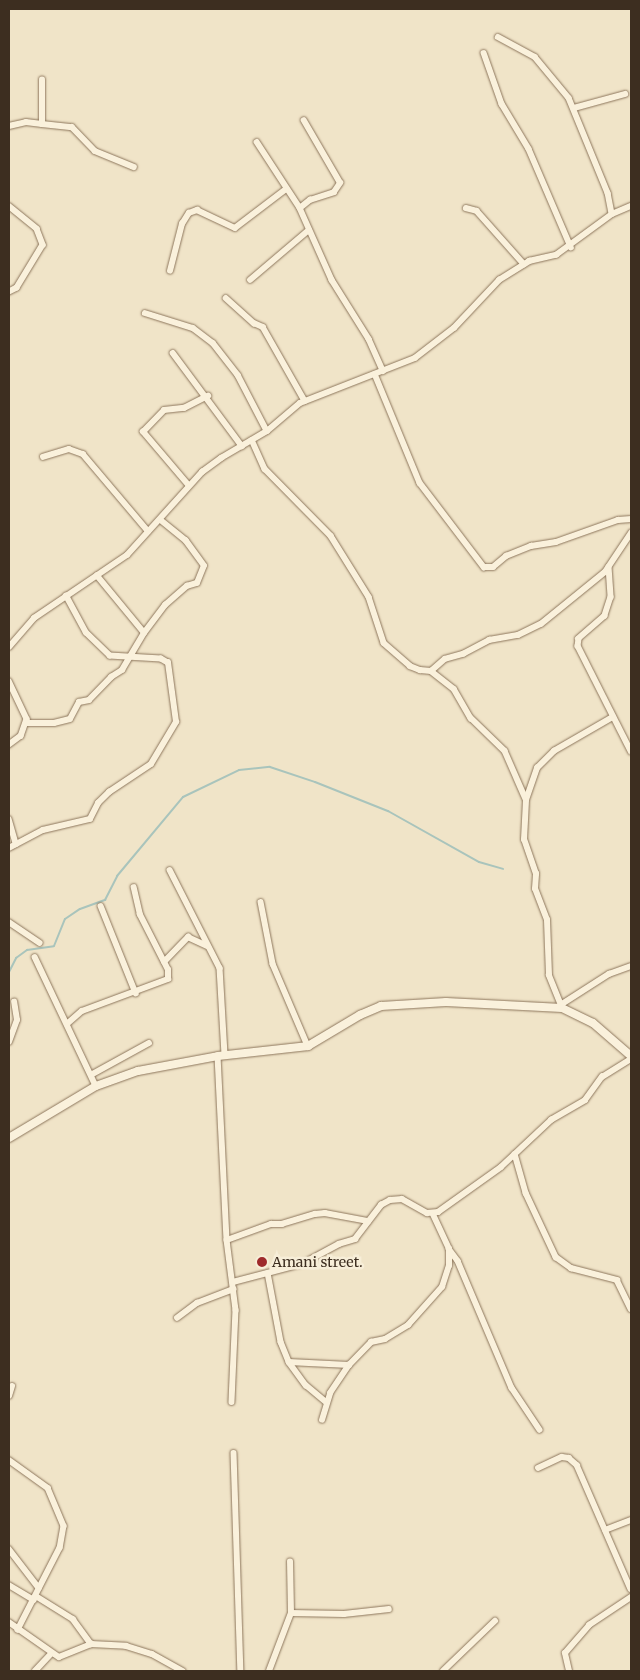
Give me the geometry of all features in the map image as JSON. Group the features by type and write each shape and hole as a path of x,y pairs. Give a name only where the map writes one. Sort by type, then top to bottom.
{"street":[{"path":"498,37 535,57 558,82 574,108 608,193 612,214"},
{"path":"484,53 502,104 523,135 570,247"},
{"path":"42,80 42,124"},
{"path":"574,108 625,94"},
{"path":"300,208 310,200 334,192 340,183 304,121"},
{"path":"9,126 26,122 72,127 95,150 134,167"},
{"path":"257,142 300,208 332,280 369,339 383,371"},
{"path":"170,271 182,224 188,213 197,210 235,228 286,189"},
{"path":"9,206 37,229 43,245 17,288 9,292"},
{"path":"9,648 34,618 127,554 202,472 267,431 305,401 415,358 438,342 499,280 524,264 570,247 612,214 631,206"},
{"path":"466,208 477,211 524,264"},
{"path":"250,280 309,230"},
{"path":"226,298 254,323 263,327 305,401"},
{"path":"145,313 193,328 213,343 238,375 267,431"},
{"path":"173,353 208,396 242,446"},
{"path":"376,374 420,484 484,567 493,566 506,556 532,546 556,542 618,520 631,519"},
{"path":"190,486 143,432 164,410 184,408 208,396"},
{"path":"252,440 265,469 332,536 369,597 384,644 410,666 431,671 454,689 471,718 504,751 526,800"},
{"path":"43,457 69,449 83,454 148,531"},
{"path":"26,723 54,723 70,719 79,702 89,700 111,677 122,670 144,633 165,605 187,586 197,583 204,566 186,541 160,520"},
{"path":"431,671 445,659 463,654 489,640 518,635 541,624 609,567 631,533"},
{"path":"609,567 610,597 605,616 577,642 631,751"},
{"path":"97,576 144,633"},
{"path":"9,848 43,830 90,819 98,803 123,782 151,764 176,722 168,663 161,659 110,656 86,633 66,596"},
{"path":"9,681 20,700 26,723 21,736 9,745"},
{"path":"562,1006 550,976 547,920 535,889 536,874 524,840 526,800 537,768 554,751 613,718"},
{"path":"9,818 16,844"},
{"path":"170,870 222,976 222,1056 227,1240 236,1310 232,1402"},
{"path":"68,1022 82,1012 136,993 168,979 164,962 140,915 134,888"},
{"path":"261,902 274,964 308,1046"},
{"path":"101,906 136,993"},
{"path":"9,922 40,944"},
{"path":"164,962 188,937 208,947"},
{"path":"35,957 68,1022 96,1086"},
{"path":"562,1006 609,974 631,966"},
{"path":"9,1042 17,1020 14,1002"},
{"path":"9,1138 96,1086 138,1071 222,1056 308,1046 360,1015 381,1006 446,1002 562,1006 593,1024 631,1058 602,1077 585,1100 551,1120 515,1154 481,1182 433,1214"},
{"path":"91,1075 149,1043"},
{"path":"515,1154 526,1193 556,1257 571,1268 617,1280 631,1308"},
{"path":"177,1318 197,1304 233,1286 268,1273 302,1264 339,1244 355,1239 381,1205 397,1198 433,1214 449,1248 458,1261 512,1388 540,1430"},
{"path":"227,1240 271,1224 282,1224 315,1214 325,1213 368,1222"},
{"path":"322,1420 326,1402 337,1380 371,1342 385,1339 408,1325 434,1298 449,1266 449,1248"},
{"path":"268,1273 281,1342 289,1362 306,1385 326,1402"},
{"path":"289,1362 349,1366"},
{"path":"9,1396 12,1386"},
{"path":"234,1453 241,1671"},
{"path":"538,1468 562,1457 574,1461 631,1589"},
{"path":"9,1460 48,1488 62,1517 64,1534 60,1548 18,1630"},
{"path":"605,1530 631,1520"},
{"path":"9,1549 40,1588"},
{"path":"269,1671 291,1613 290,1562"},
{"path":"9,1585 72,1619 91,1644"},
{"path":"569,1671 565,1653 589,1625 631,1597"},
{"path":"291,1613 344,1614 389,1609"},
{"path":"442,1671 495,1621"},
{"path":"9,1622 51,1654 65,1656 91,1644 126,1646 152,1654 183,1671"},
{"path":"39,1670 51,1654"}],"waterway":[{"path":"9,972 16,958 27,950 54,946 65,919 80,909 105,900 117,876 183,797 239,770 270,767 315,782 388,811 479,862 503,869"}],"place":[{"name":"Amani street.","path":"262,1262"}]}
